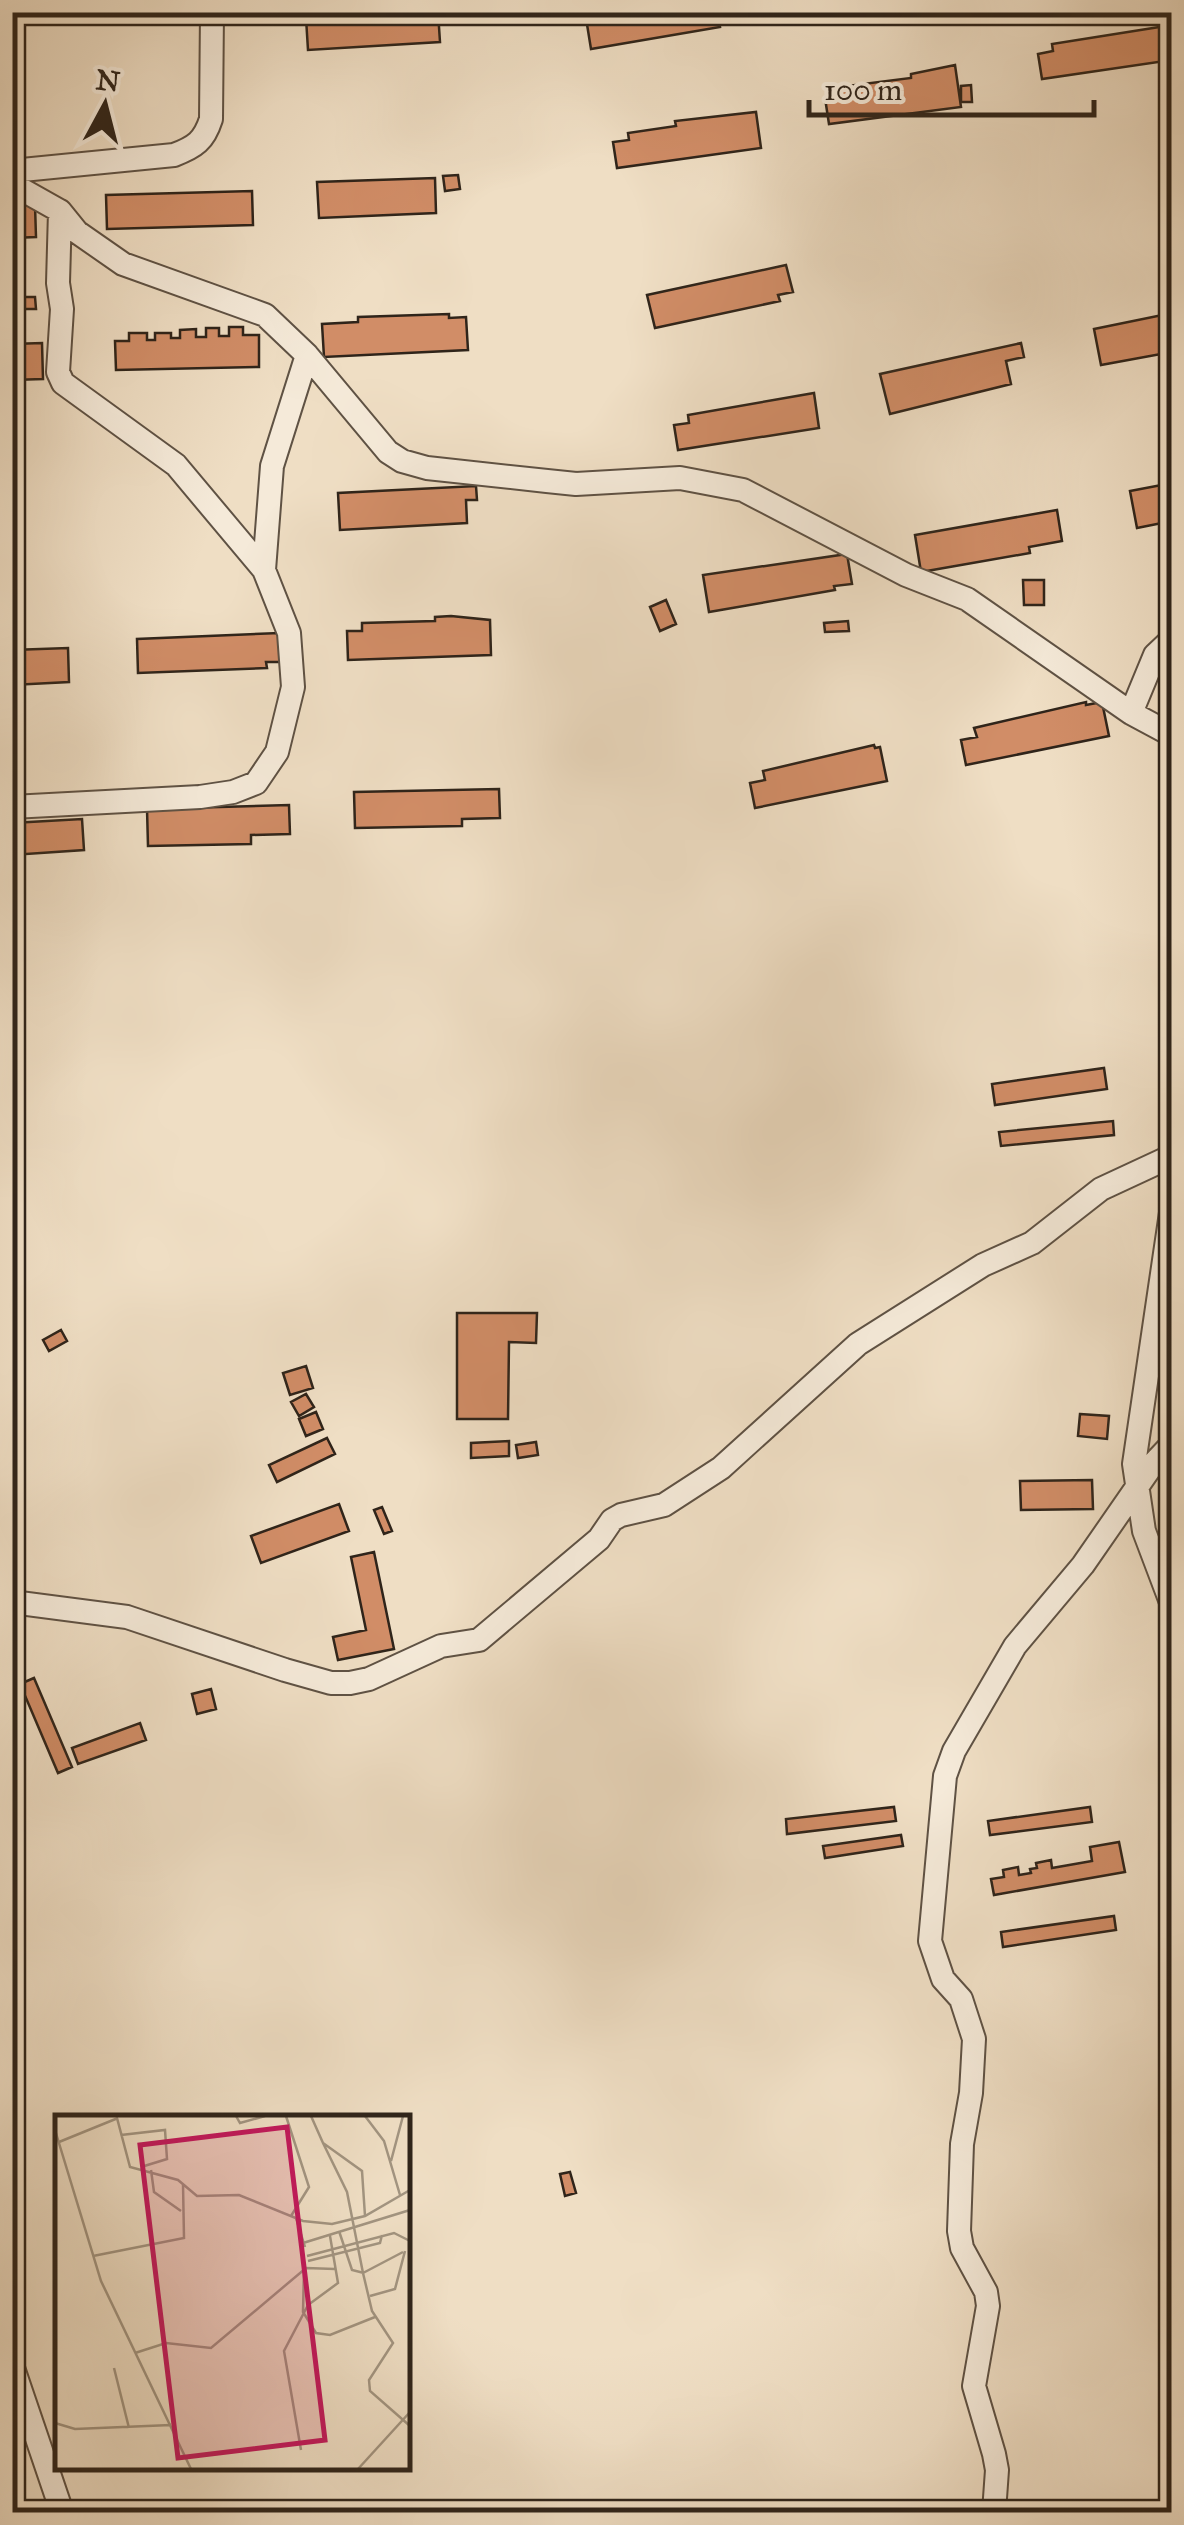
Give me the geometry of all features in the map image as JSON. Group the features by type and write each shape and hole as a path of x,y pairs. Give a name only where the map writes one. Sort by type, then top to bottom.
{"street":[{"path":"12,171 174,155 194,148 212,120 212,12"},
{"path":"12,184 60,212 77,232 123,264 265,315 308,355 388,452 402,461 428,468 576,484 680,478 743,490 906,576 967,599 1131,712 1171,735 1172,839"},
{"path":"12,808 200,797 233,792 256,783 277,752 294,687 289,634 264,570 176,464 63,383 58,372 62,309 58,282 60,212"},
{"path":"264,570 272,466 308,355"},
{"path":"1131,712 1155,654 1172,640"},
{"path":"12,1602 128,1617 330,1683 369,1680 441,1646 480,1640 599,1539 612,1520 664,1505 721,1468 858,1344 983,1266 1032,1242 1101,1189 1172,1156"},
{"path":"1172,1206 1134,1464 1144,1531 1172,1605"},
{"path":"994,2512 997,2470 974,2386 988,2306 986,2292 962,2248 959,2231 962,2144 971,2093 974,2039 961,1999 943,1978 930,1942 945,1776 954,1751 1015,1646 1084,1565 1136,1488 1172,1444"},
{"path":"12,2365 62,2512"}],"building":[{"path":"321,12 438,12 440,42 308,50 306,18 322,17"},
{"path":"585,12 732,12 733,18 719,20 720,27 591,49"},
{"path":"1172,25 1172,60 1042,79 1038,54 1053,51 1052,44"},
{"path":"955,65 961,107 829,124 825,98 840,96 839,87 911,78 911,74"},
{"path":"971,85 972,102 961,102 961,86"},
{"path":"756,112 761,148 617,168 613,142 629,140 628,133 676,126 675,121"},
{"path":"458,175 460,189 445,191 443,176"},
{"path":"435,178 436,213 319,218 317,182"},
{"path":"252,191 253,225 107,229 106,195"},
{"path":"12,205 35,205 36,237 12,238"},
{"path":"786,265 793,292 778,295 780,301 655,328 647,295"},
{"path":"18,297 35,297 36,309 18,309"},
{"path":"1172,313 1172,352 1101,365 1094,329"},
{"path":"449,314 449,318 466,317 468,350 324,357 322,324 358,322 358,317"},
{"path":"229,327 243,327 243,335 259,335 259,367 116,370 115,341 129,341 129,333 147,333 147,340 155,340 155,333 171,333 171,338 180,338 180,330 196,329 196,337 206,337 206,328 219,328 219,336 229,336"},
{"path":"42,343 43,379 12,380 12,344"},
{"path":"1021,343 1024,357 1006,361 1011,384 890,414 880,374"},
{"path":"814,393 819,428 678,450 674,425 689,423 688,415"},
{"path":"1172,483 1172,521 1137,528 1130,491"},
{"path":"476,486 477,500 466,500 467,523 340,530 338,493"},
{"path":"1057,510 1062,541 1029,547 1030,553 921,572 915,535"},
{"path":"847,554 852,584 709,612 703,575"},
{"path":"1023,580 1044,580 1044,605 1024,605"},
{"path":"666,600 676,624 660,631 650,607"},
{"path":"435,617 490,620 491,655 348,660 347,631 362,631 362,623 435,621"},
{"path":"848,621 849,631 825,632 824,623"},
{"path":"279,633 281,662 266,662 267,668 138,673 137,639"},
{"path":"68,648 69,682 12,685 12,650"},
{"path":"1086,702 1102,702 1109,736 966,765 961,740 977,737 974,728"},
{"path":"874,745 880,747 887,781 755,808 750,783 765,780 763,771"},
{"path":"499,789 500,818 462,819 462,826 355,828 354,792"},
{"path":"289,805 290,834 251,835 251,844 148,846 147,809"},
{"path":"82,819 84,850 12,855 12,823"},
{"path":"1104,1068 1107,1089 995,1105 992,1084"},
{"path":"1113,1121 1114,1135 1001,1146 999,1132"},
{"path":"457,1313 537,1313 536,1343 509,1342 508,1419 457,1419"},
{"path":"61,1330 67,1341 49,1351 43,1340"},
{"path":"306,1366 313,1388 290,1395 283,1373"},
{"path":"306,1394 314,1407 299,1416 291,1402"},
{"path":"316,1412 323,1429 306,1436 299,1419"},
{"path":"1080,1414 1109,1416 1107,1439 1078,1436"},
{"path":"327,1438 335,1454 277,1482 269,1465"},
{"path":"509,1441 509,1456 471,1458 471,1443"},
{"path":"536,1442 538,1455 518,1458 516,1445"},
{"path":"1092,1480 1093,1509 1021,1510 1020,1481"},
{"path":"339,1504 349,1531 261,1563 251,1536"},
{"path":"382,1507 392,1531 384,1534 374,1510"},
{"path":"374,1552 394,1649 338,1660 333,1637 366,1630 351,1557"},
{"path":"34,1678 72,1767 58,1773 20,1684"},
{"path":"211,1689 216,1709 197,1714 192,1694"},
{"path":"140,1723 146,1740 78,1764 72,1748"},
{"path":"894,1807 896,1821 787,1834 786,1819"},
{"path":"1090,1807 1092,1822 990,1835 988,1821"},
{"path":"901,1835 903,1846 825,1858 823,1846"},
{"path":"1119,1842 1125,1872 994,1895 991,1879 1004,1877 1003,1870 1018,1867 1019,1875 1031,1873 1030,1869 1037,1868 1036,1863 1051,1860 1052,1868 1092,1861 1090,1847"},
{"path":"1114,1916 1116,1930 1003,1947 1001,1932"},
{"path":"570,2172 576,2193 565,2196 560,2174"}]}
